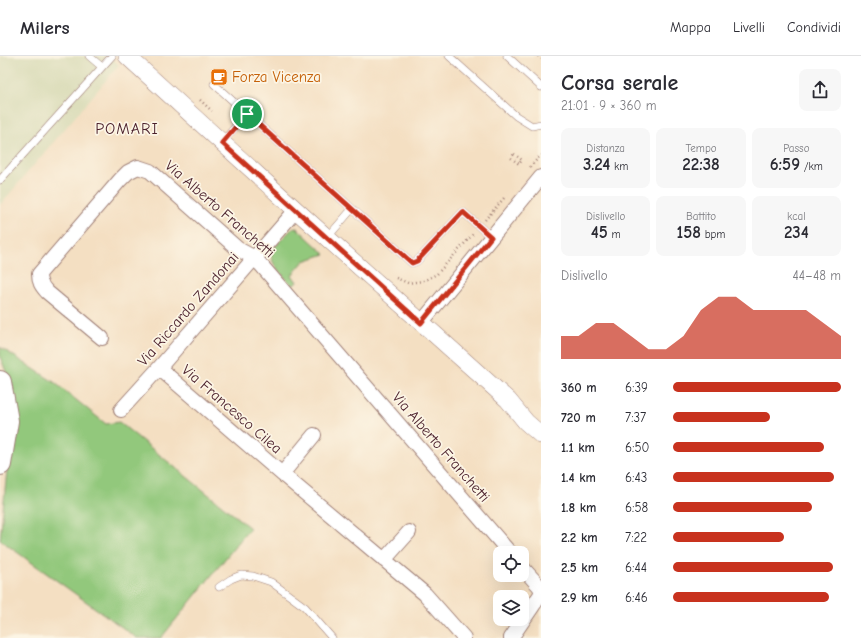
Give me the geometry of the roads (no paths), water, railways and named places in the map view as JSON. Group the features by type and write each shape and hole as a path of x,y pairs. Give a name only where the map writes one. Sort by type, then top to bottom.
{"highway":[{"path":"0,382 7,421 0,464"}],"street":[{"path":"126,56 227,136 296,210 508,400 526,422 541,435"},
{"name":"Via Alberto Franchetti","path":"102,338 47,292 39,280 39,274 120,180 128,172 138,167 150,171 238,250 255,258 504,546"},
{"path":"421,323 541,177"},
{"name":"Via Riccardo Zandonai","path":"121,410 160,368 296,210"},
{"name":"Via Francesco Cilea","path":"160,368 282,474 425,594 464,638"},
{"path":"508,400 526,409 541,423"},
{"name":"Via Francesco Cilea","path":"282,474 314,435"},
{"path":"384,560 409,532"},
{"path":"529,575 540,587 541,591"},
{"path":"511,638 541,594"}],"lane":[{"path":"88,56 102,67"},
{"path":"0,180 112,56"},
{"path":"449,56 516,116 532,126 541,124"},
{"path":"507,56 541,87"},
{"path":"214,84 412,263 417,261 463,212 491,237"},
{"path":"227,136 247,114"},
{"path":"326,238 352,209"},
{"path":"219,587 231,579 241,575 253,576 271,582 305,607 332,638"}],"place":[{"name":"Forza Vicenza","path":"219,77"}],"district":[{"name":"POMARI","path":"127,128"}]}
